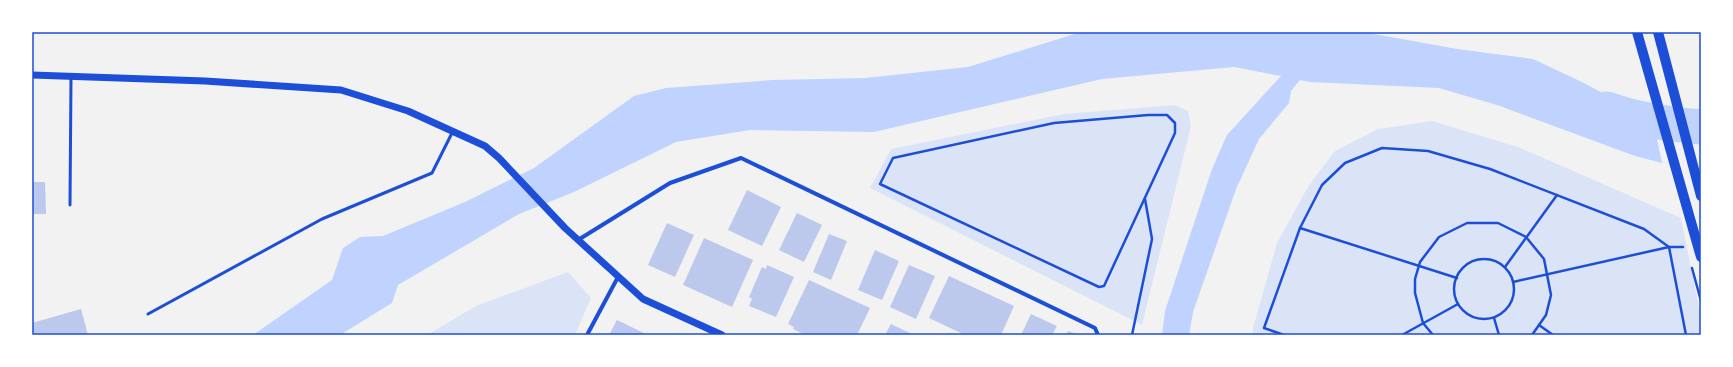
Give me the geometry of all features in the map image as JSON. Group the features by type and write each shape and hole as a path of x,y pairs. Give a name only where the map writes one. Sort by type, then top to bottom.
{"main road":[{"path":"1637,32 1701,257"},
{"path":"1658,32 1701,196"}],"street":[{"path":"32,75 205,81 341,90 408,111 485,146 499,158 565,228 643,300 722,335"},
{"path":"578,240 670,183 741,158 1094,328 1098,335"},
{"path":"587,335 618,277"}],"lane":[{"path":"70,205 71,77"},
{"path":"148,314 322,219 432,173 453,131"}],"path":[{"path":"1132,335 1152,239 1145,198 1175,133 1175,124 1167,115 1148,115 1054,123 894,158 880,184 1099,287 1104,286 1145,198"},
{"path":"1284,335 1264,328 1300,228 1322,185 1345,163 1382,148 1428,151 1490,169 1644,229 1669,247 1686,335"},
{"path":"1505,267 1557,195"},
{"path":"1433,335 1423,323 1415,293 1415,279 1420,262 1439,237 1467,224 1498,223 1526,237 1544,260 1548,273 1551,294 1546,315 1532,335"},
{"path":"1300,228 1457,278"},
{"path":"1514,282 1548,273 1669,247"},
{"path":"1482,259 1494,260 1505,267 1513,277 1515,289 1512,302 1505,312 1494,318 1481,320 1469,315 1458,304 1454,295 1454,282 1460,271 1469,263 1482,259"},
{"path":"1402,335 1458,304"},
{"path":"1494,318 1499,335"},
{"path":"1539,325 1553,335"}],"shaded area":[{"path":"1175,105 1188,111 1191,126 1142,325 870,188 891,149 1064,114"},
{"path":"1432,121 1518,147 1681,218 1701,318 1701,335 1253,335 1253,328 1277,243 1309,185 1335,151 1378,129"},
{"path":"568,272 591,298 575,335 427,335 476,306"}],"water":[{"path":"1081,32 1363,32 1457,49 1533,59 1582,82 1653,120 1662,163 1635,156 1497,105 1439,88 1310,82 1300,80 1291,91 1289,103 1259,139 1236,189 1193,312 1189,335 1162,335 1165,311 1212,169 1227,135 1281,76 1234,67 1102,79 874,132 750,130 676,142 574,192 519,214 398,285 392,303 340,335 253,335 332,280 343,248 360,237 383,236 465,202 534,168 634,96 666,88 773,80 865,78 968,67"}],"building":[{"path":"32,182 45,182 46,214 32,214"},
{"path":"747,190 781,207 762,246 728,230"},
{"path":"797,213 822,225 804,262 779,250"},
{"path":"667,223 694,235 675,277 648,265"},
{"path":"829,234 847,241 831,280 813,272"},
{"path":"704,238 753,260 732,307 683,285"},
{"path":"875,250 899,261 882,300 858,290"},
{"path":"767,265 794,277 776,317 749,306 752,299 749,297 762,267 766,269"},
{"path":"909,265 935,276 916,319 890,307"},
{"path":"949,276 1014,306 1001,335 965,335 929,318"},
{"path":"809,280 870,308 857,335 805,335 793,329 794,327 788,324"},
{"path":"81,309 88,335 32,335 32,323"},
{"path":"1031,314 1057,326 1052,335 1021,335"},
{"path":"617,320 648,335 609,335"},
{"path":"891,324 914,335 885,335"},
{"path":"1068,331 1078,335 1066,335"}],"waterway":[{"path":"1607,109 1653,121 1701,127"}]}
